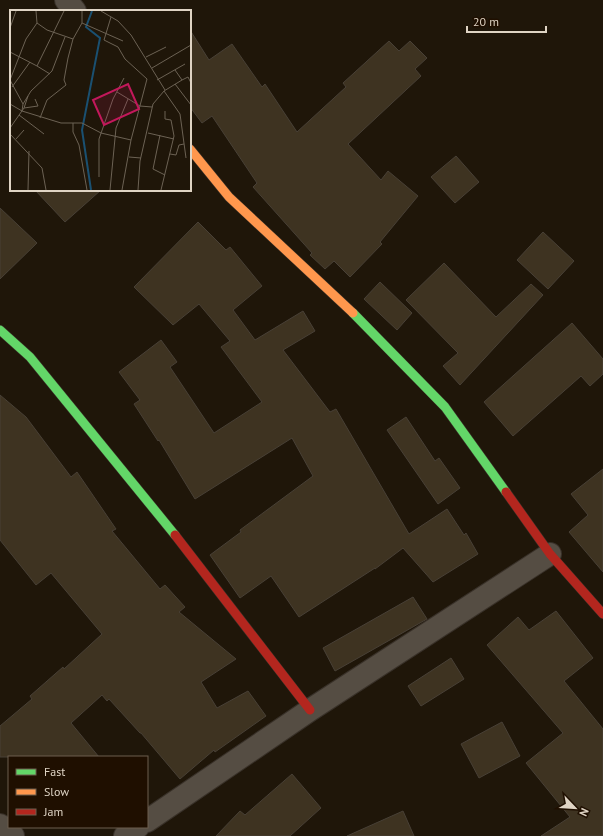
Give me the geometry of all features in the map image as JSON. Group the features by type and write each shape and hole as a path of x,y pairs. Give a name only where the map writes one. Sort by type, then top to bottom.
{"street":[{"path":"66,0 74,10"},
{"path":"191,150 229,197 353,313 445,407 550,554 603,614"},
{"path":"0,330 30,357 168,526 310,710"},
{"path":"148,820 310,710 550,554"},
{"path":"0,825 13,836"},
{"path":"125,836 137,828"}],"building":[{"path":"191,32 209,60 232,44 262,87 265,84 297,132 346,87 343,83 389,41 399,51 410,41 427,58 415,69 421,76 348,144 381,180 388,171 418,196 380,242 382,244 350,277 334,261 325,269 310,255 312,253 253,187 257,183 212,116 202,123 191,108"},
{"path":"456,156 479,182 455,203 431,177"},
{"path":"36,191 100,191 65,222"},
{"path":"0,208 37,243 0,279"},
{"path":"198,222 226,250 230,247 262,286 233,310 255,340 303,311 315,331 283,350 330,412 336,409 409,534 447,509 464,535 466,533 478,554 433,582 403,548 375,569 299,617 271,576 240,598 210,555 241,532 240,530 313,476 292,438 195,499 159,440 158,441 134,404 140,400 119,372 161,340 177,362 170,367 214,433 262,402 221,347 230,341 199,304 173,325 134,287"},
{"path":"543,232 574,261 548,289 517,260"},
{"path":"444,263 496,317 531,284 543,295 460,385 443,366 458,353 406,300"},
{"path":"380,282 412,313 397,330 364,299"},
{"path":"572,323 603,359 603,374 590,386 581,376 513,436 484,402"},
{"path":"0,395 26,417 71,477 77,472 116,529 112,531 160,589 165,585 185,607 179,612 236,659 201,682 217,708 248,691 266,716 215,752 214,750 180,779 141,733 109,699 107,701 102,695 71,723 98,756 0,757 0,726 32,699 30,696 63,667 64,669 102,634 51,573 36,585 0,540"},
{"path":"406,417 435,461 439,458 460,488 438,504 387,430"},
{"path":"603,469 603,572 569,532 588,515 571,494"},
{"path":"413,597 427,619 335,671 323,648"},
{"path":"556,611 593,658 564,681 603,729 603,836 541,836 570,817 526,763 563,733 487,645 518,617 529,630"},
{"path":"451,658 464,679 421,706 408,686"},
{"path":"502,722 520,756 479,778 461,744"},
{"path":"292,774 321,808 290,836 216,836 240,811 245,815"},
{"path":"403,811 414,836 347,836"}],"traffic: fast":[{"path":"353,313 445,407 506,492"},
{"path":"0,330 30,357 175,535"}],"traffic: slow":[{"path":"191,150 229,197 353,313"}],"traffic: jam":[{"path":"506,492 550,554 603,614"},
{"path":"175,535 310,710"}]}
